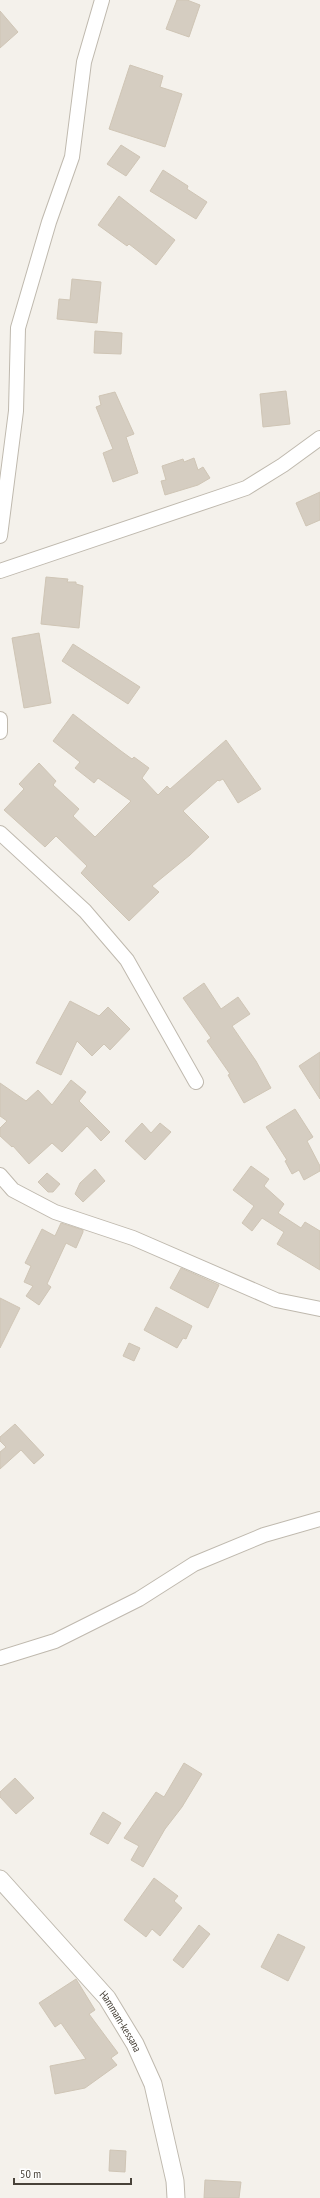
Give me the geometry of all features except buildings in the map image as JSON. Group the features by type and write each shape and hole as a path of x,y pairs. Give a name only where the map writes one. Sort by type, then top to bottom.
{"street":[{"path":"0,536 8,464 16,411 18,328 49,222 72,157 84,62 102,0"},
{"path":"0,571 246,488 283,465 320,438"},
{"path":"0,719 0,732"},
{"path":"0,833 84,911 127,960 196,1082"},
{"path":"0,1175 13,1190 56,1212 133,1238 276,1300 320,1309"},
{"path":"0,1658 55,1641 139,1599 194,1564 264,1535 320,1519"},
{"name":"Hammam-kessana","path":"0,1879 107,1998 135,2044 153,2084 175,2181 176,2198"}]}
